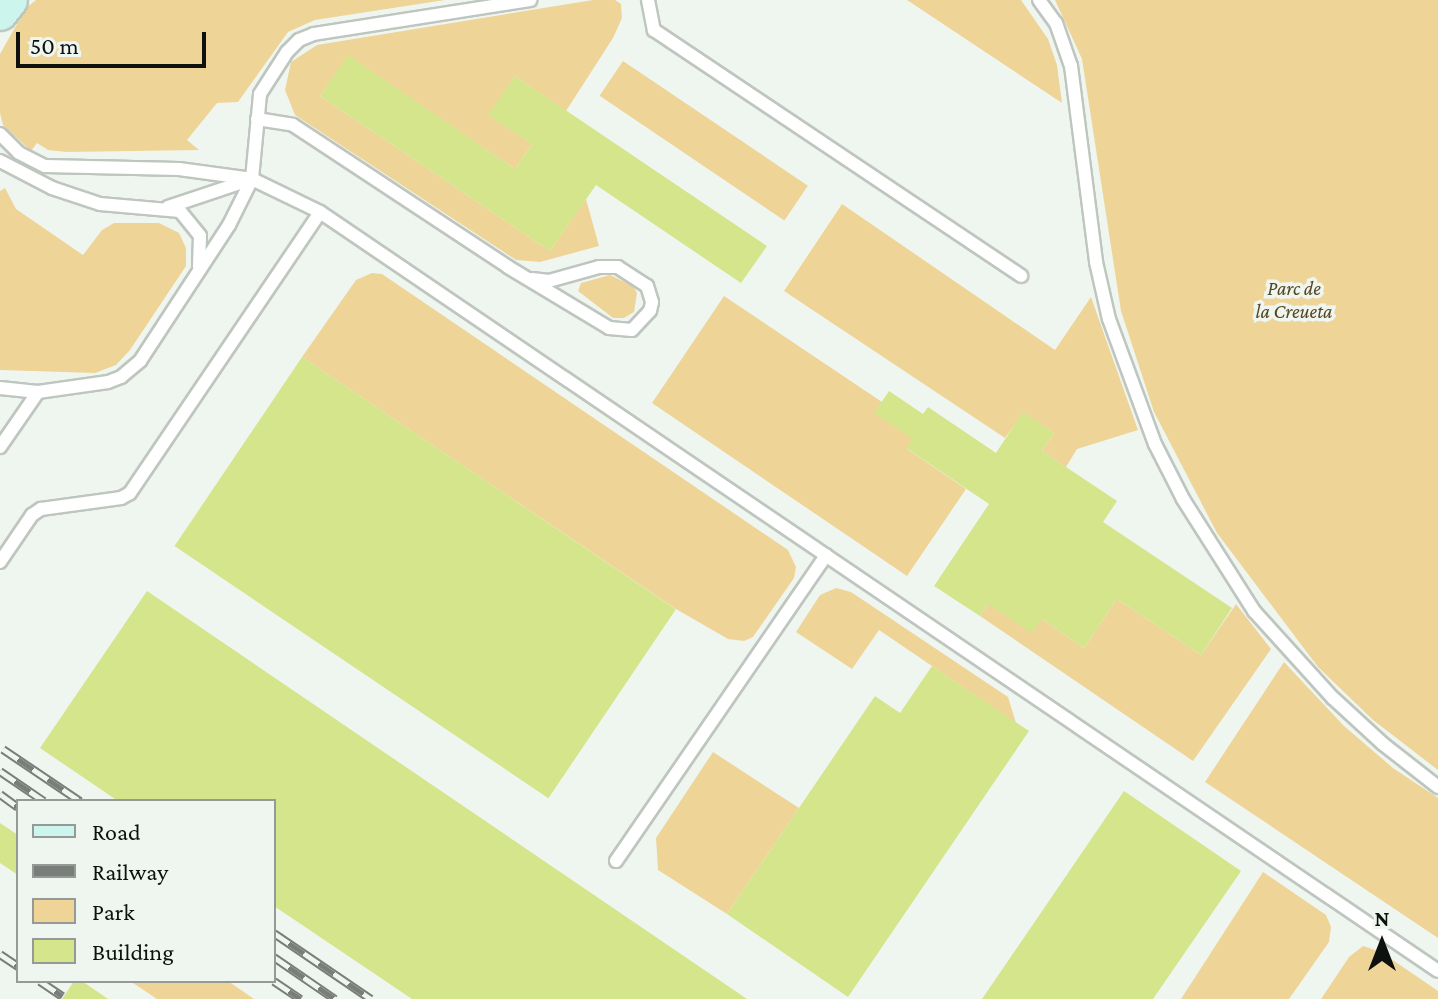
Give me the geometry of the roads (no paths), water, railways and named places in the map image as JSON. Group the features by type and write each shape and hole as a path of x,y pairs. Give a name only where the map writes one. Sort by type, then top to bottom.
{"street":[{"path":"0,13 10,0"}],"lane":[{"path":"0,388 38,392 93,386 121,377 140,361 198,273 252,179 257,119 264,86 299,40 314,34 530,0"},
{"path":"648,0 654,30 1021,276"},
{"path":"1039,0 1056,23 1071,66 1096,262 1109,319 1155,444 1199,526 1254,611 1333,698 1383,744 1438,787"},
{"path":"257,119 293,125 508,267 616,330 638,327 650,311 652,302 647,286 618,267 599,267 549,281 532,279"},
{"path":"0,134 19,153 45,166 179,169 252,179 320,212 1438,971"},
{"path":"0,161 52,188 100,204 180,211 196,227 202,247 198,273"},
{"path":"165,208 252,179"},
{"path":"0,562 32,515 41,509 121,498 130,493 320,212"},
{"path":"0,447 38,392"},
{"path":"616,861 826,555"}],"railway":[{"path":"3,749 77,799"},
{"path":"0,771 41,799"},
{"path":"0,794 16,806"},
{"path":"276,934 371,999"},
{"path":"0,954 16,965"},
{"path":"276,958 335,999"},
{"path":"276,982 301,999"},
{"path":"43,983 62,996"}],"park label":[{"name":"Parc de la Creueta","path":"1294,300"}]}
